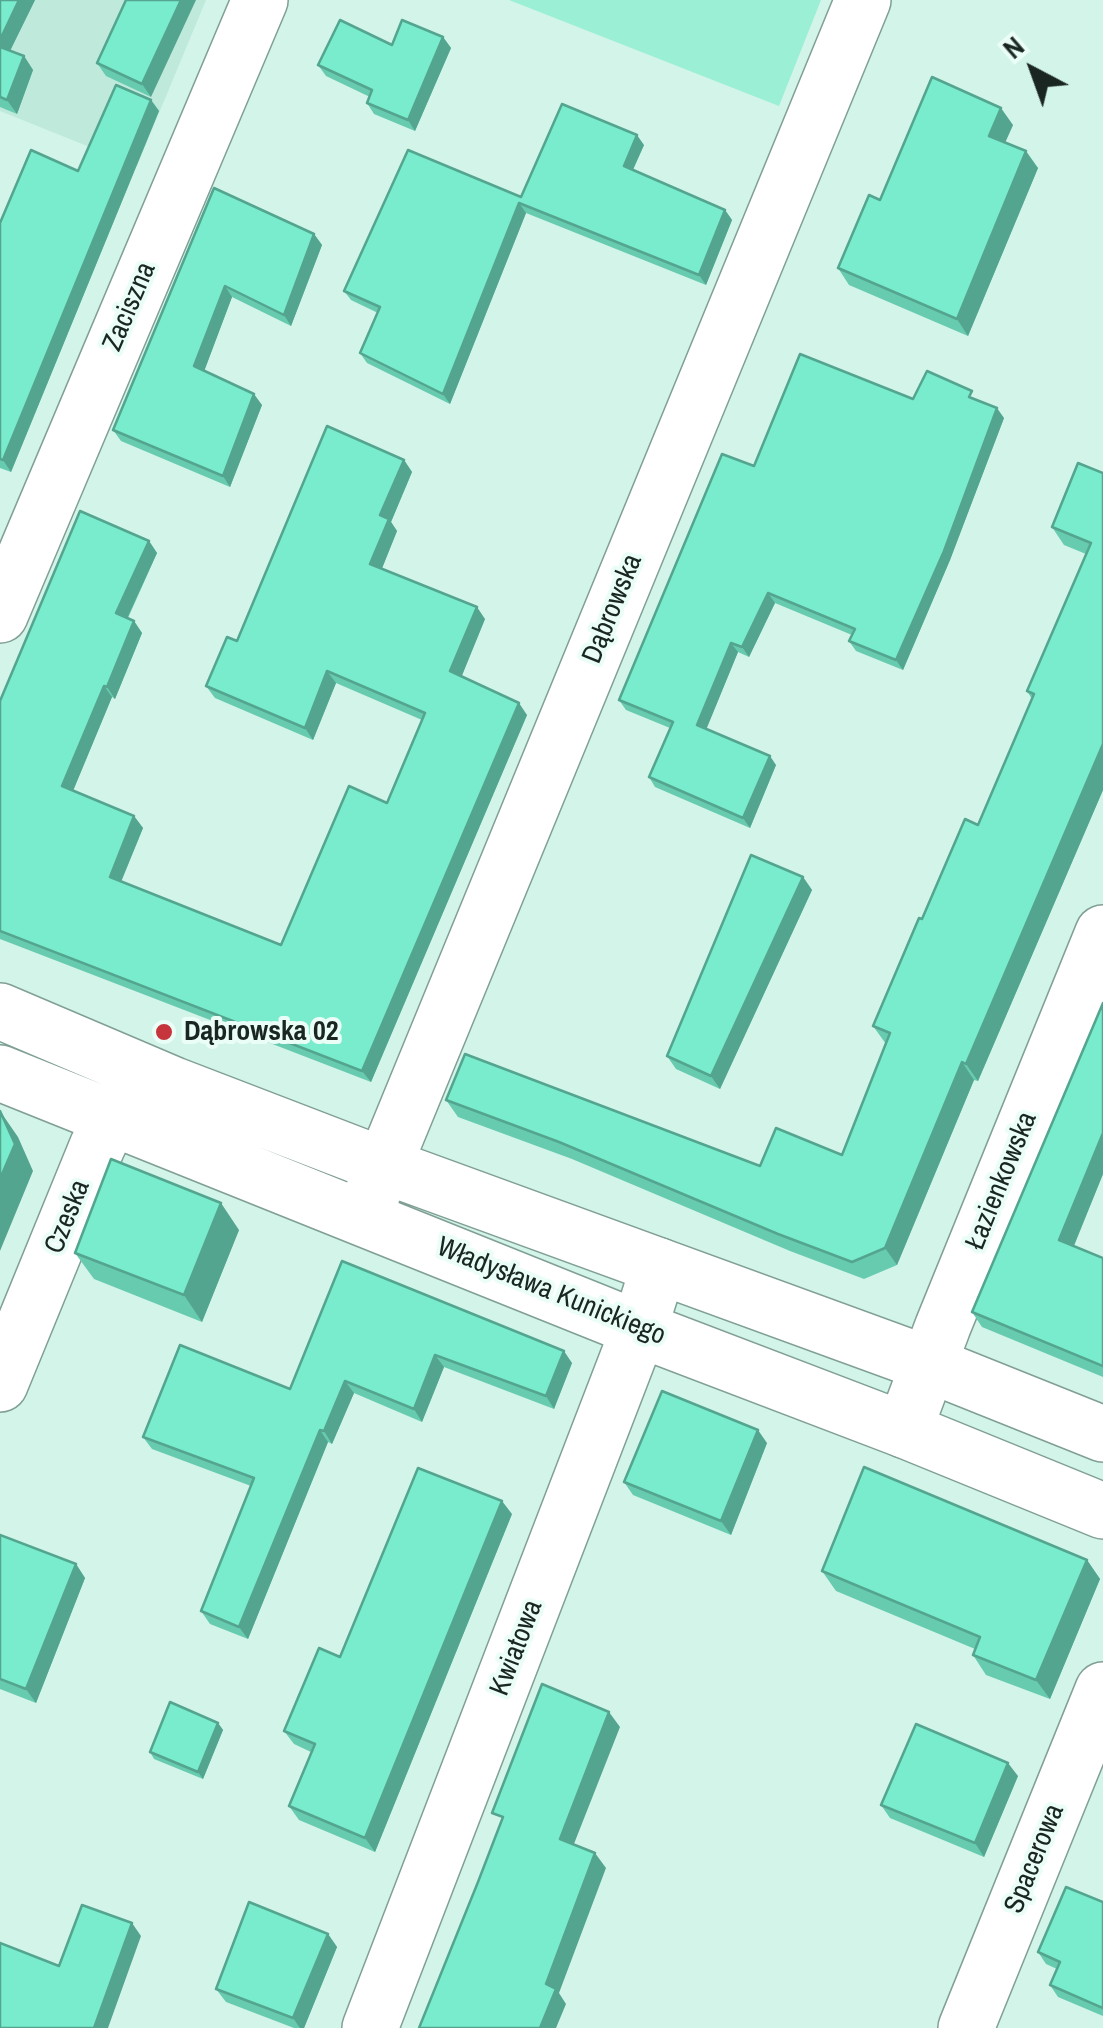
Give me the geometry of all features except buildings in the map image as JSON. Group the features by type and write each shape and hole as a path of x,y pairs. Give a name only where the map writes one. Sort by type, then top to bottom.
{"street":[{"name":"Zaciszna","path":"0,615 260,0"},
{"name":"Dąbrowska","path":"363,1217 863,0"},
{"name":"Łazienkowska","path":"904,1430 1103,933"},
{"name":"Władysława Kunickiego","path":"0,1011 174,1085 385,1166 928,1364 1103,1434"},
{"name":"Władysława Kunickiego","path":"0,1072 1103,1511"},
{"path":"111,1117 174,1085"},
{"name":"Czeska","path":"0,1384 111,1117"},
{"name":"Kwiatowa","path":"370,2028 639,1328 659,1266"},
{"name":"Spacerowa","path":"966,2028 1103,1690"}],"shaded area":[{"path":"0,0 206,0 137,166 0,111"}],"green space":[{"path":"509,0 821,0 779,106"}],"place":[{"name":"Dąbrowska 02","path":"164,1032"}]}
